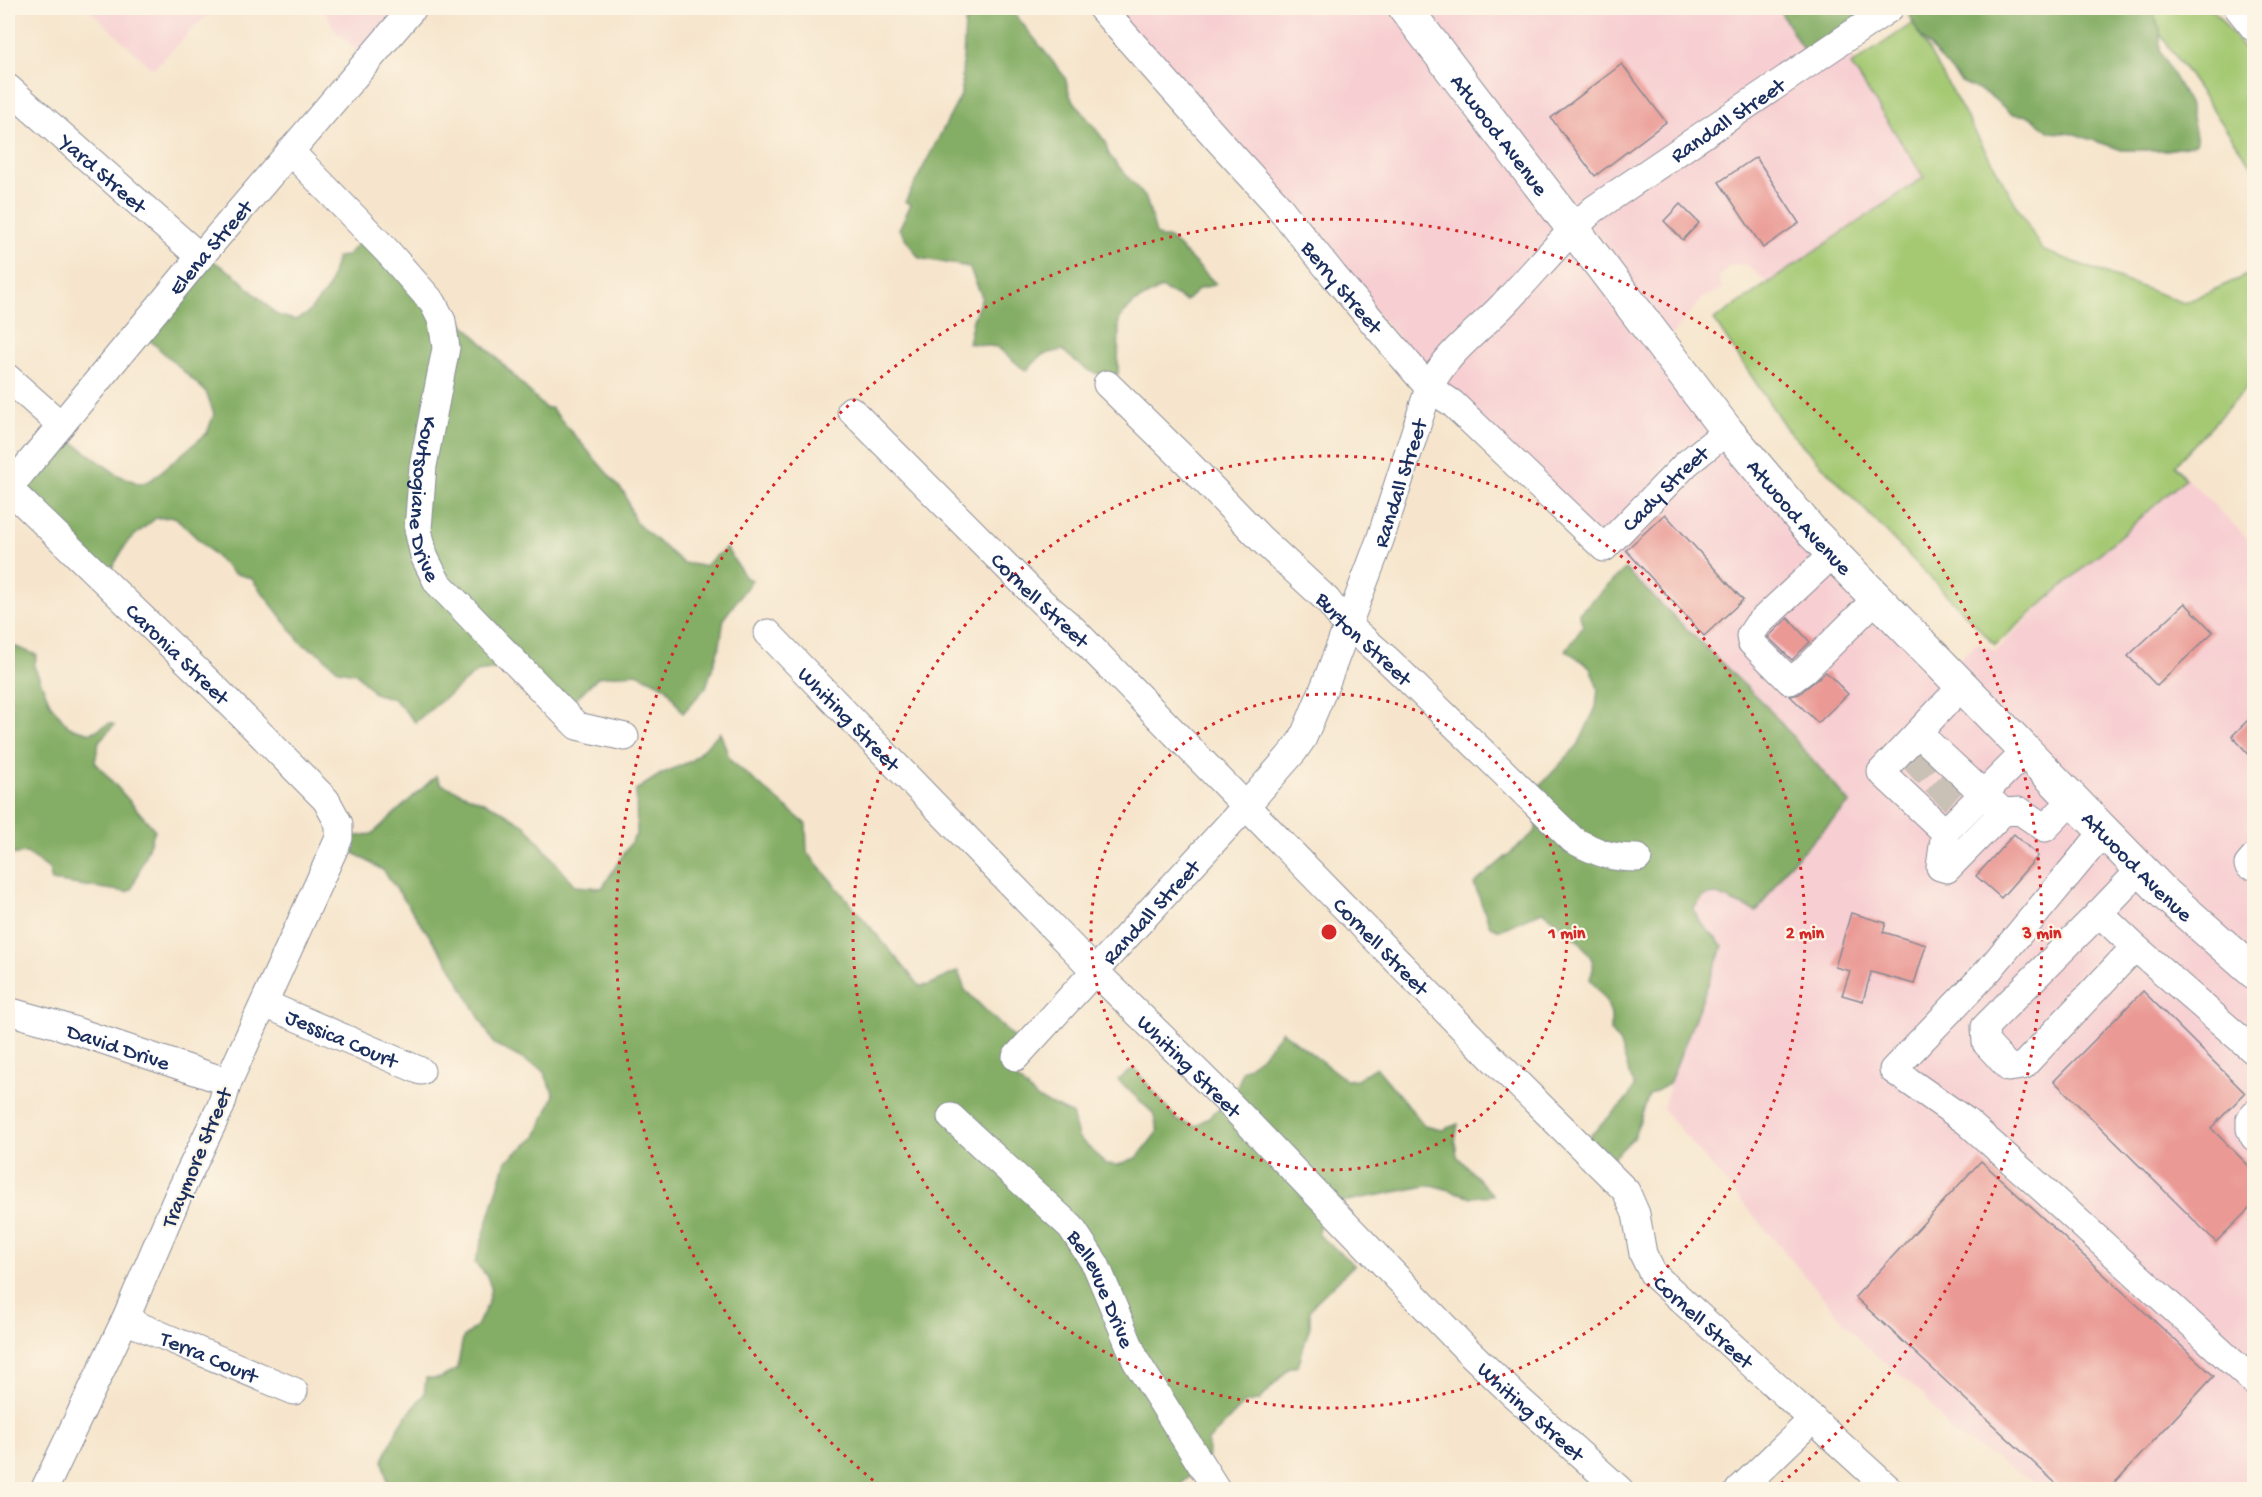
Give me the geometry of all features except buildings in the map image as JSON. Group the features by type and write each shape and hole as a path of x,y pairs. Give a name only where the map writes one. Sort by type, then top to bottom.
{"main road":[{"name":"Atwood Avenue","path":"1405,8 1728,431 1812,532 2164,893 2254,972"}],"street":[{"name":"Elena Street","path":"8,489 200,257 413,8"},
{"name":"Berry Street","path":"1101,8 1275,202 1429,388 1452,403 1604,548"},
{"name":"Randall Street","path":"1016,1057 1246,806 1303,738 1380,540 1429,388 1438,369 1502,306 1574,227 1594,209 1890,8"},
{"path":"2238,8 2254,28"},
{"name":"Yard Street","path":"8,88 200,257"},
{"name":"Koutsogiane Drive","path":"290,152 387,250 433,303 442,321 446,348 423,466 418,529 424,556 437,582 577,726 625,737"},
{"path":"8,378 61,425"},
{"name":"Burton Street","path":"1107,384 1261,539 1327,600 1348,625 1388,660 1573,840 1601,855 1638,858"},
{"name":"Cornell Street","path":"851,410 1043,603 1072,628 1489,1055 1626,1191 1636,1214 1643,1254 1653,1274 1890,1490"},
{"name":"Cady Street","path":"1604,548 1686,464 1728,431"},
{"name":"Caronia Street","path":"8,489 217,690 326,800 339,824"},
{"path":"1833,555 1758,624 1750,636 1751,642 1790,681 1805,670 1876,598"},
{"name":"Whiting Street","path":"768,633 1096,972 1227,1101 1465,1348 1620,1490"},
{"path":"1945,832 1929,806 1903,780 1881,772 1927,746 1962,686"},
{"path":"1927,746 1958,778 1983,794 2003,812"},
{"path":"2026,751 1945,832 1940,867 1947,869 2003,812 2020,811 2045,828 2073,799"},
{"name":"Traymore Street","path":"44,1490 125,1320 177,1198 221,1106 228,1082 339,838 339,824"},
{"path":"2104,830 1995,964 1893,1070 1966,1121 2254,1382"},
{"path":"2135,947 2023,1066 2009,1068 1986,1043 1985,1027 2141,869"},
{"path":"2099,913 2254,1051"},
{"name":"Jessica Court","path":"265,1004 421,1071"},
{"name":"David Drive","path":"8,1011 58,1025 228,1082"},
{"path":"2254,1114 2250,1119 2250,1129 2254,1137"},
{"name":"Bellevue Drive","path":"951,1117 1071,1227 1096,1265 1136,1361 1217,1490"},
{"name":"Terra Court","path":"125,1320 294,1391"},
{"path":"1739,1490 1813,1419"}],"shaded area":[{"path":"88,8 214,8 154,68 149,66"},
{"path":"317,8 412,8 363,58 335,30 327,15"},
{"path":"1105,8 1778,8 1808,58 1840,42 1928,166 1930,178 1768,283 1746,264 1729,266 1718,278 1723,289 1703,297 1666,342 1948,668 1978,643 1995,651 2181,472 2254,545 2254,1489 2045,1489 1951,1432 1924,1395 1863,1344 1663,1109 1669,1088 1698,920 1694,908 1704,896 1715,894 1757,912 1787,867 1850,803 1630,572 1462,410"}],"green space":[{"path":"991,8 1010,8 1065,77 1070,96 1105,141 1109,155 1146,198 1156,234 1161,238 1170,238 1216,284 1199,289 1186,301 1161,288 1134,303 1119,319 1118,374 1101,374 1087,370 1062,350 1042,355 1026,371 997,347 968,343 973,320 982,297 969,267 919,258 899,229 911,204 905,202 961,95 965,23"},
{"path":"1778,8 1888,8 1808,58"},
{"path":"1906,8 2150,8 2160,29 2160,52 2189,103 2197,141 2195,144 2168,150 2122,150 2075,134 2050,132 2029,116 2012,114 1989,95 1961,82 1919,34"},
{"path":"2142,8 2212,8 2254,61 2254,169"},
{"path":"1913,23 2042,250 2184,303 2254,272 2254,380 2175,465 2185,479 1995,645 1786,428 1714,320 1924,177 1851,65"},
{"path":"371,228 545,408 551,408 625,494 635,522 683,563 704,566 726,548 746,578 752,580 724,618 720,645 706,687 683,713 666,687 637,673 598,677 562,712 517,666 477,672 415,722 394,699 374,693 356,673 338,670 319,653 302,644 251,578 233,573 175,517 156,518 128,541 106,578 12,491 56,430 118,475 140,484 151,480 207,433 214,414 206,392 141,332 202,254 235,275 277,315 295,320 307,314 328,289 337,257 347,256"},
{"path":"1625,569 1767,707 1850,803 1787,867 1757,912 1715,894 1704,896 1694,908 1698,920 1723,946 1669,1084 1649,1095 1634,1137 1604,1167 1581,1145 1628,1098 1634,1087 1619,1042 1611,1032 1611,1015 1606,1000 1590,979 1593,971 1591,958 1572,935 1542,911 1500,930 1490,926 1474,884 1536,831 1537,789 1578,745 1596,707 1598,689 1590,667 1566,650 1583,626 1579,613"},
{"path":"8,644 37,655 34,666 51,705 69,727 91,733 110,723 114,725 99,741 95,762 155,830 132,889 127,892 52,881 49,869 27,853 8,855"},
{"path":"720,732 730,760 806,824 807,852 920,986 929,985 958,971 965,990 1021,1045 1015,1063 1017,1079 1038,1099 1072,1114 1078,1137 1106,1164 1118,1165 1138,1157 1158,1131 1153,1113 1118,1080 1134,1068 1178,1121 1196,1126 1225,1103 1236,1089 1242,1071 1261,1057 1282,1031 1346,1080 1357,1079 1376,1067 1425,1126 1442,1130 1458,1124 1455,1142 1457,1156 1493,1195 1472,1197 1432,1185 1331,1204 1321,1214 1318,1234 1354,1265 1310,1310 1310,1326 1298,1366 1289,1368 1260,1400 1244,1404 1208,1441 1207,1475 1191,1476 1175,1489 389,1489 383,1460 399,1426 424,1394 426,1378 441,1378 457,1369 463,1338 477,1326 487,1305 491,1288 487,1276 475,1263 506,1161 536,1137 554,1095 543,1070 494,1044 450,965 384,871 349,850 347,844 351,837 372,834 436,776 441,784 497,808 525,825 575,886 602,888 637,833 636,790 661,774 691,761"}],"tunnel":[{"path":"1909,774 1929,756"},
{"path":"1935,801 1954,781"}]}
